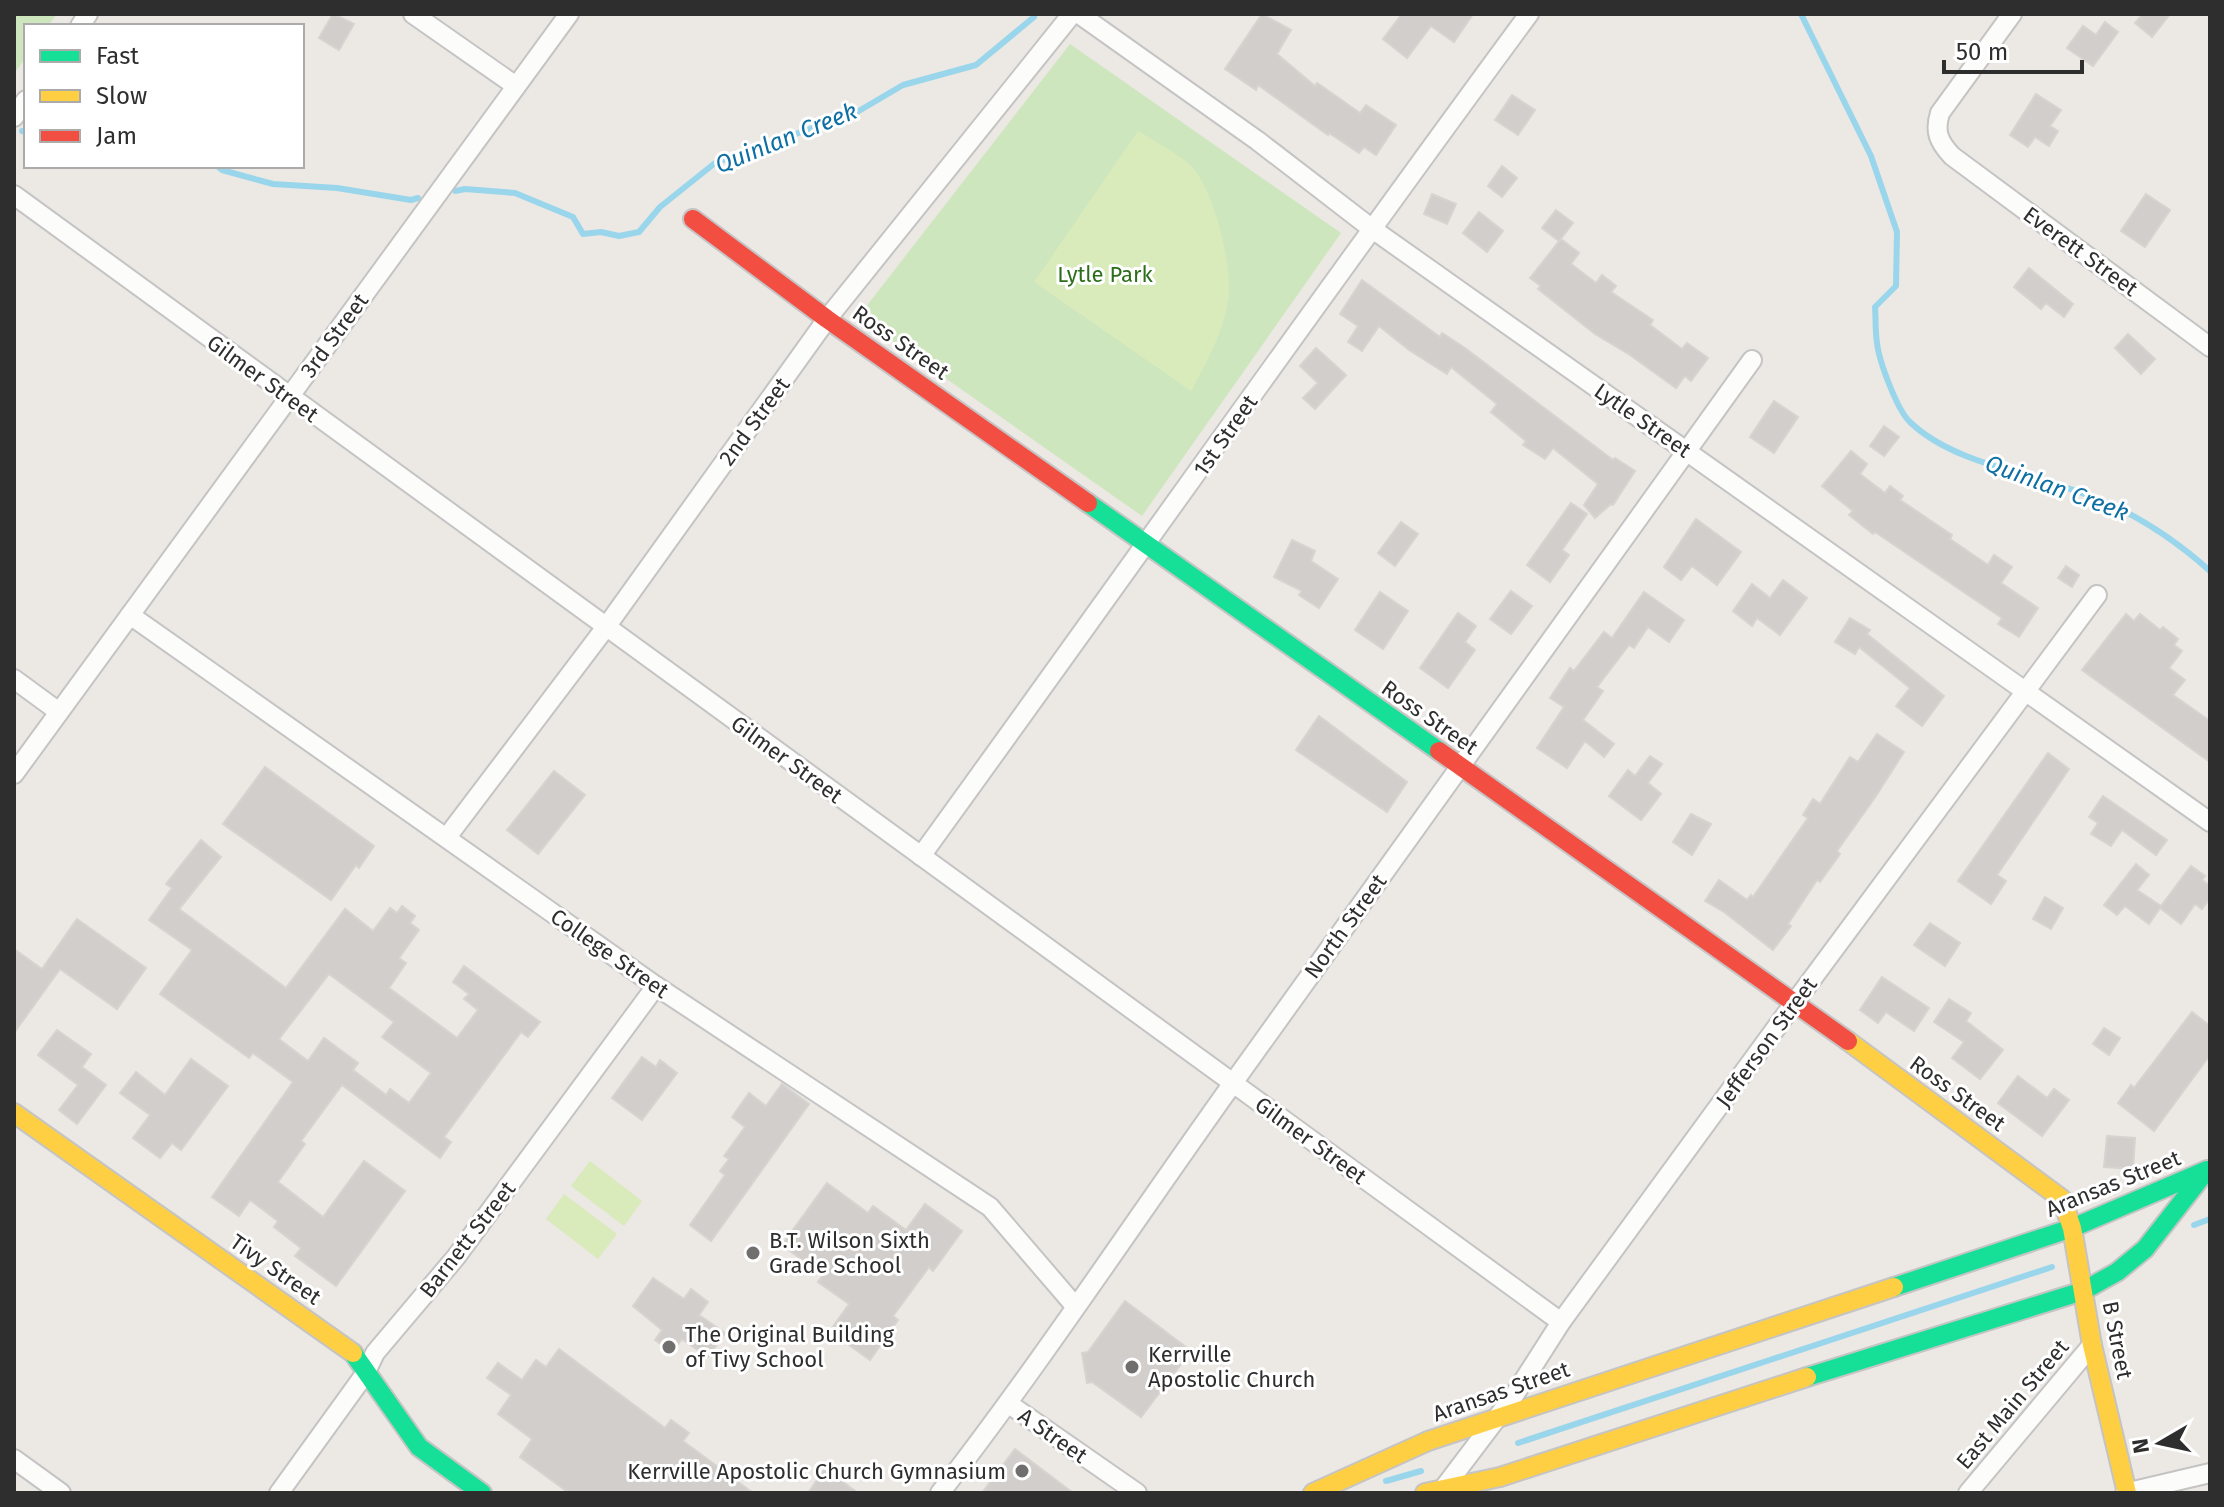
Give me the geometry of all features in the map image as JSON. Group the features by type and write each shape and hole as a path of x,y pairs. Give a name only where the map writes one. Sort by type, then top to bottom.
{"street":[{"path":"413,14 516,86"},
{"name":"3rd Street","path":"14,774 569,14"},
{"name":"2nd Street","path":"447,837 606,627 827,319 1072,14"},
{"name":"Lytle Street","path":"1079,14 1258,141 1371,228 2210,822"},
{"name":"1st Street","path":"921,856 1147,545 1371,228 1529,14"},
{"name":"Everett Street","path":"2012,14 1940,113 1936,125 1939,142 1952,156 2210,347"},
{"name":"Gilmer Street","path":"14,195 1561,1322"},
{"name":"Ross Street","path":"693,219 827,319 1795,1002 2062,1199 2072,1228 2083,1291"},
{"name":"North Street","path":"940,1493 1009,1404 1233,1083 1752,360"},
{"name":"Jefferson Street","path":"1436,1492 1496,1419 1561,1322 2097,595"},
{"name":"College Street","path":"130,615 656,986 990,1207 1075,1306"},
{"path":"14,679 59,712"},
{"name":"Barnett Street","path":"279,1493 365,1374 375,1353 456,1257 656,986"},
{"name":"Tivy Street","path":"14,1113 342,1344 354,1354 365,1374 419,1447 482,1493"},
{"name":"Aransas Street","path":"1313,1493 1428,1441 2072,1228 2208,1168"},
{"name":"Aransas Street","path":"1436,1492 1500,1477 1683,1416 2083,1291 2117,1272 2145,1249 2208,1168"},
{"name":"B Street","path":"2083,1291 2092,1345 2126,1493"},
{"name":"East Main Street","path":"1968,1493 2092,1345"},
{"name":"A Street","path":"1009,1404 1137,1493"},
{"path":"14,1459 61,1493"},
{"path":"2126,1493 2210,1473"}],"green space":[{"path":"14,14 57,14 50,24 24,24 24,60 14,74"},
{"name":"Lytle Park","path":"1070,44 1341,233 1142,516 858,317"},
{"path":"1138,131 1194,169 1209,196 1225,251 1229,286 1226,311 1214,347 1191,391 1034,282"},
{"path":"590,1161 642,1201 624,1226 571,1186"},
{"path":"564,1194 617,1234 598,1259 546,1219"}],"building":[{"path":"333,14 354,24 339,50 319,38"},
{"path":"1262,14 1291,30 1277,54 1315,86 1317,83 1360,113 1366,105 1396,125 1376,155 1364,147 1359,153 1258,85 1256,90 1225,69"},
{"path":"1402,14 1473,14 1454,42 1431,26 1407,58 1383,39"},
{"path":"2143,14 2170,14 2152,37 2135,23"},
{"path":"2105,22 2118,32 2093,66 2067,48 2083,26 2096,35"},
{"path":"2036,94 2061,110 2050,126 2058,131 2049,146 2035,137 2028,147 2010,135"},
{"path":"1512,95 1535,110 1518,135 1495,120"},
{"path":"1502,166 1517,178 1502,197 1488,186"},
{"path":"1432,194 1456,204 1447,224 1424,214"},
{"path":"2146,194 2170,210 2145,247 2121,231"},
{"path":"1556,210 1573,223 1559,241 1542,228"},
{"path":"1479,212 1503,231 1487,252 1463,233"},
{"path":"1561,239 1579,253 1571,264 1596,283 1602,275 1616,286 1611,292 1653,320 1650,325 1682,349 1687,343 1708,358 1691,381 1685,376 1676,388 1595,334 1538,289 1541,286 1530,278"},
{"path":"2029,268 2073,304 2064,317 2046,303 2041,309 2014,287"},
{"path":"1362,280 1440,337 1442,333 1465,348 1613,460 1615,458 1635,471 1613,505 1595,518 1584,505 1598,484 1553,448 1545,459 1523,445 1526,441 1491,412 1497,404 1451,367 1447,374 1379,326 1362,351 1348,342 1358,326 1340,314"},
{"path":"2128,334 2155,359 2141,374 2115,348"},
{"path":"1316,348 1346,375 1315,409 1303,398 1318,383 1300,366"},
{"path":"1774,401 1798,417 1774,453 1750,437"},
{"path":"1884,426 1899,437 1884,456 1870,446"},
{"path":"1851,451 1867,464 1860,474 1885,493 1890,486 1903,496 1900,500 1952,535 1950,539 1988,565 1994,555 2012,567 2001,583 2038,608 2019,637 1998,624 2002,618 1875,532 1873,534 1849,515 1853,511 1822,486"},
{"path":"1571,503 1587,514 1562,550 1569,555 1550,582 1527,565"},
{"path":"1696,519 1741,552 1717,585 1692,566 1681,580 1664,567"},
{"path":"1401,522 1418,534 1395,566 1378,553"},
{"path":"1292,540 1315,551 1311,561 1338,579 1319,608 1299,595 1302,591 1274,577"},
{"path":"2066,566 2079,575 2072,587 2058,578"},
{"path":"1783,580 1807,598 1780,635 1757,618 1752,626 1733,611 1752,584 1770,598"},
{"path":"1511,591 1532,606 1511,634 1490,619"},
{"path":"1380,592 1408,611 1383,649 1355,630"},
{"path":"1644,592 1684,620 1669,642 1648,627 1634,648 1629,645 1597,687 1603,691 1583,720 1614,744 1604,757 1585,741 1567,768 1537,748 1564,707 1550,698 1570,668 1574,671 1604,632 1612,638"},
{"path":"1458,613 1476,626 1465,642 1475,650 1448,688 1420,668"},
{"path":"2126,614 2134,621 2140,614 2178,639 2174,645 2182,651 2169,668 2185,680 2173,695 2210,721 2210,762 2082,670"},
{"path":"1850,618 1870,630 1867,634 1944,696 1922,726 1896,706 1910,688 1859,647 1855,654 1835,642"},
{"path":"1319,716 1407,782 1387,812 1296,750"},
{"path":"1877,734 1904,752 1837,851 1840,854 1820,882 1817,880 1788,924 1791,926 1773,950 1705,901 1719,880 1747,900 1751,895 1753,897 1808,818 1803,815 1813,799 1820,804 1850,757 1858,762"},
{"path":"2048,753 2069,769 1997,875 2006,881 1991,904 1958,881"},
{"path":"1650,756 1662,764 1648,783 1661,794 1641,820 1609,796 1628,770 1635,776"},
{"path":"265,767 374,846 331,900 223,824"},
{"path":"554,771 585,795 538,854 507,830"},
{"path":"2103,796 2167,840 2156,855 2122,830 2111,846 2091,834 2098,823 2089,817"},
{"path":"1691,814 1711,824 1692,855 1673,842"},
{"path":"201,840 221,857 179,909 286,988 345,909 373,931 390,908 397,913 402,906 415,916 410,923 419,930 399,958 406,963 389,988 457,1038 478,1010 464,999 469,994 453,982 464,966 540,1022 528,1037 521,1032 444,1137 451,1142 440,1158 342,1085 301,1141 305,1144 278,1182 323,1217 364,1161 405,1191 336,1286 295,1256 301,1248 274,1227 278,1221 250,1200 239,1216 212,1197 293,1082 253,1053 249,1058 160,994 192,950 149,920 172,888 166,884","holes":["329,974 394,1022 382,1037 431,1073 409,1103 390,1089 386,1095 353,1070 358,1063 324,1038 308,1061 279,1039"]},
{"path":"2136,864 2149,875 2137,890 2161,906 2191,866 2205,876 2202,880 2210,886 2210,898 2202,909 2195,904 2181,924 2160,908 2149,924 2125,906 2117,915 2104,905"},
{"path":"2045,897 2063,908 2051,929 2033,919"},
{"path":"77,919 146,968 117,1009 60,969 14,1033 14,949 42,969"},
{"path":"1930,923 1960,943 1945,966 1914,945"},
{"path":"1882,977 1929,1008 1914,1031 1886,1012 1878,1023 1860,1010"},
{"path":"1949,999 1971,1013 1966,1021 2003,1050 1980,1079 1952,1058 1964,1042 1934,1022"},
{"path":"2192,1012 2210,1026 2210,1055 2154,1131 2118,1103 2131,1085 2134,1088"},
{"path":"2104,1028 2120,1038 2109,1055 2093,1044"},
{"path":"57,1030 91,1054 82,1067 106,1085 77,1124 59,1110 78,1085 38,1055"},
{"path":"642,1057 656,1067 660,1060 677,1073 642,1120 612,1098"},
{"path":"191,1059 228,1086 181,1150 172,1143 160,1158 133,1138 150,1115 120,1093 136,1072 165,1095"},
{"path":"2018,1076 2047,1098 2054,1089 2069,1100 2042,1136 1998,1103"},
{"path":"782,1084 809,1104 711,1241 690,1225 725,1175 720,1171 729,1159 724,1156 745,1127 732,1117 749,1093 766,1106"},
{"path":"2107,1136 2135,1138 2133,1169 2104,1167"},
{"path":"827,1183 868,1213 873,1206 906,1230 925,1204 962,1231 933,1271 929,1267 893,1316 898,1320 870,1360 830,1331 849,1304 818,1282 823,1275 782,1245"},
{"path":"653,1278 684,1299 691,1289 708,1302 699,1315 725,1333 708,1357 682,1339 672,1352 655,1340 662,1330 633,1306"},
{"name":"Kerrville Apostolic Church","path":"1125,1301 1191,1351 1141,1417 1092,1382 1087,1383 1082,1353 1088,1352"},
{"path":"559,1349 665,1428 671,1420 689,1433 683,1441 753,1493 569,1493 520,1457 532,1439 498,1414 511,1395 487,1378 498,1363 522,1380 536,1360 546,1367"},
{"name":"Kerrville Apostolic Church Gymnasium","path":"1015,1449 1073,1493 982,1493"},
{"path":"825,1469 858,1493 808,1493"}],"waterway":[{"name":"Quinlan Creek","path":"1801,14 1871,156 1897,232 1896,286 1875,307 1878,351 1894,396 1905,416 1927,436 1968,457 2079,492 2132,515 2165,535 2210,571"},
{"name":"Quinlan Creek","path":"455,191 515,193 573,217 583,234 601,232 619,236 639,232 660,207 715,163 857,112 903,85 976,65 1034,17"},
{"name":"Quinlan Creek","path":"220,168 273,184 337,188 411,200 418,198"},
{"path":"2194,1225 2210,1219"},
{"path":"1518,1443 2052,1267"},
{"path":"1386,1481 1421,1471"}],"traffic: fast":[{"path":"1088,503 1439,751"},
{"path":"1894,1287 2072,1228 2207,1170"},
{"path":"1807,1377 2083,1291 2117,1272 2145,1249 2203,1175"},
{"path":"353,1353 419,1447 482,1493"}],"traffic: slow":[{"path":"1848,1041 2062,1199 2072,1228 2092,1345 2127,1493"},
{"path":"14,1113 353,1353"},
{"path":"1313,1493 1428,1441 1894,1287"},
{"path":"1425,1493 1500,1477 1807,1377"}],"traffic: jam":[{"path":"693,219 827,319 1088,503"},
{"path":"1439,751 1848,1041"}],"place":[{"name":"B.T. Wilson Sixth Grade School","path":"753,1253"},
{"name":"The Original Building of Tivy School","path":"669,1347"},
{"name":"Kerrville Apostolic Church","path":"1132,1367"},
{"name":"Kerrville Apostolic Church Gymnasium","path":"1022,1471"}]}
